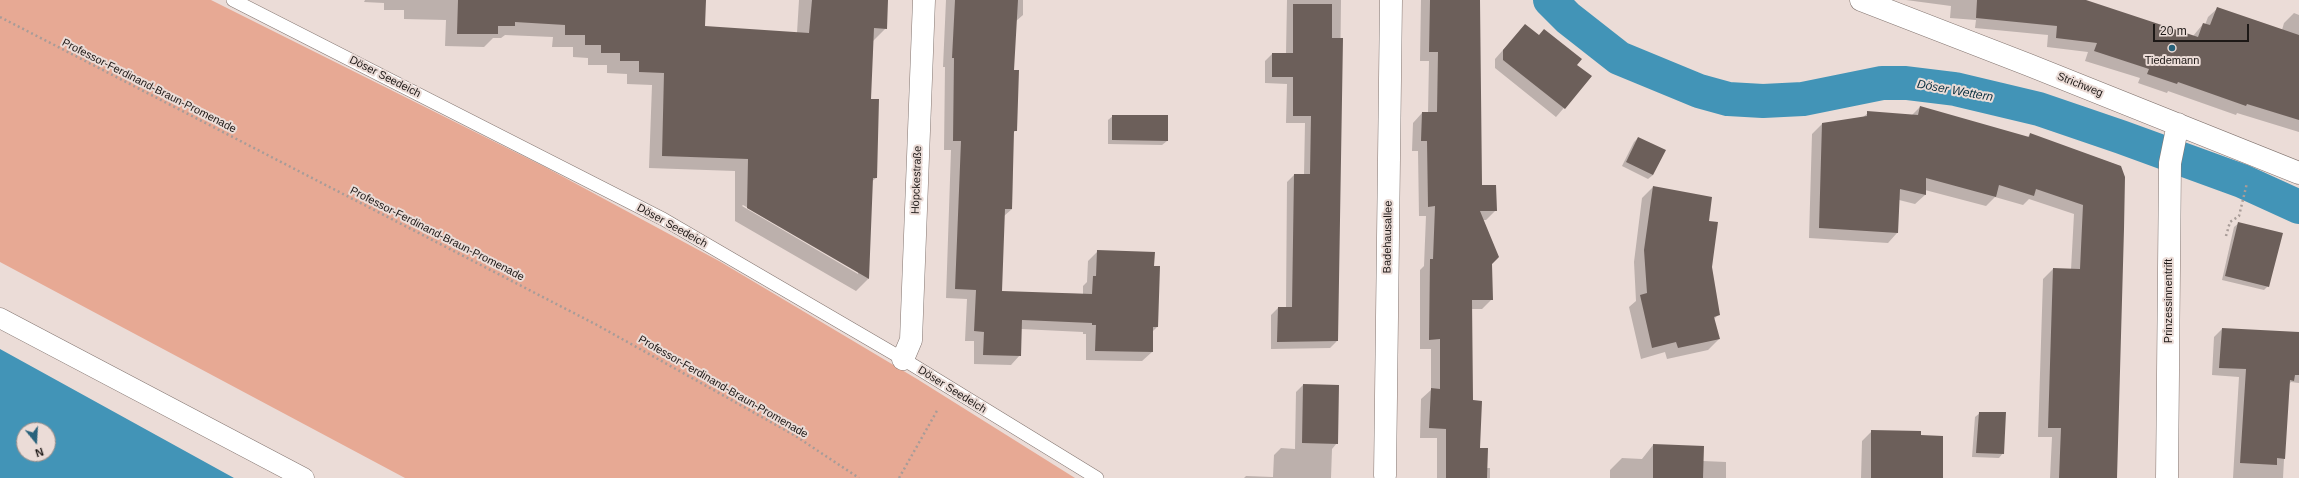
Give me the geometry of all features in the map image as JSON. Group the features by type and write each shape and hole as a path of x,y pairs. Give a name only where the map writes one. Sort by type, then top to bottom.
{"street":[{"name":"Höpckestraße","path":"903,359 911,340 924,0"},
{"name":"Badehausallee","path":"1385,475 1391,0"},
{"name":"Strichweg","path":"1861,0 2176,131 2299,173"},
{"name":"Prinzessinnentrift","path":"2167,478 2170,163 2176,131"},
{"path":"0,318 304,478"}],"lane":[{"name":"Döser Seedeich","path":"233,0 663,219 903,359 1097,478"}],"path":[{"name":"Professor-Ferdinand-Braun-Promenade","path":"0,17 92,66 597,324 794,436 859,478"},
{"path":"2226,236 2230,222 2239,216 2248,179"},
{"path":"899,478 931,421"}],"shaded area":[{"path":"0,0 211,0 545,167 719,261 917,379 1075,478 405,478 0,262"}],"water":[{"path":"0,349 234,478 0,478"}],"building":[{"path":"458,0 706,0 705,26 809,33 812,0 888,0 887,29 874,28 871,99 879,99 877,178 873,178 869,279 747,208 748,159 662,156 664,73 639,72 639,61 620,61 620,53 601,53 601,45 585,45 585,35 565,35 565,25 515,22 515,26 498,26 498,34 457,34"},
{"path":"955,0 1018,0 1014,70 1019,70 1017,131 1014,131 1012,209 1005,209 1002,291 1092,294 1093,276 1096,276 1097,250 1155,252 1154,266 1160,266 1158,327 1153,327 1153,352 1095,351 1096,325 1092,325 1092,323 1022,320 1021,356 983,355 984,332 974,331 976,290 955,289 961,141 953,141 954,58 952,58"},
{"path":"1430,0 1480,0 1482,185 1496,185 1497,211 1480,211 1499,257 1492,264 1493,300 1472,300 1473,400 1482,401 1480,448 1488,448 1487,478 1446,478 1446,429 1429,428 1431,388 1440,389 1440,339 1429,340 1430,259 1433,259 1435,206 1428,207 1427,141 1421,141 1422,112 1437,112 1438,52 1429,52"},
{"path":"1977,0 2086,0 2198,37 2203,23 2210,25 2217,7 2299,35 2299,120 2247,104 2246,106 2178,82 2177,84 2147,74 2149,69 2094,51 2097,43 2056,38 2057,26 1976,18"},
{"path":"1293,4 1332,4 1332,38 1343,38 1338,341 1277,342 1278,307 1292,307 1294,174 1310,174 1311,116 1293,116 1293,77 1272,77 1272,53 1293,53"},
{"path":"1525,24 1539,35 1544,29 1582,59 1577,65 1592,76 1565,109 1503,60 1503,50"},
{"path":"1920,106 2029,137 2030,133 2121,166 2125,177 2117,478 2059,478 2061,428 2048,428 2053,268 2080,269 2083,205 2036,189 2034,196 1999,185 1996,197 1926,178 1926,195 1900,189 1898,233 1819,228 1822,123 1867,116 1867,111 1918,115"},
{"path":"1112,115 1168,115 1168,141 1112,140"},
{"path":"1638,137 1666,150 1653,175 1626,162"},
{"path":"1653,186 1712,197 1709,221 1718,222 1712,267 1720,315 1714,317 1720,339 1678,348 1676,342 1652,348 1640,295 1647,293 1644,250"},
{"path":"2238,222 2283,233 2269,287 2225,276"},
{"path":"2222,328 2299,332 2299,375 2295,375 2294,381 2290,380 2285,459 2277,458 2277,465 2240,463 2246,369 2219,368"},
{"path":"1303,384 1339,385 1338,444 1302,443"},
{"path":"1979,412 2006,412 2004,454 1976,453"},
{"path":"1871,430 1921,431 1921,435 1943,436 1943,478 1871,478"},
{"path":"1653,444 1704,446 1703,478 1653,478"}],"waterway":[{"name":"Döser Wettern","path":"1550,0 1568,18 1619,58 1699,91 1728,99 1763,101 1803,99 1882,83 1906,83 1955,89 2039,109 2121,137 2242,181 2299,207"}],"place":[{"name":"Tiedemann","path":"2172,48"}]}
